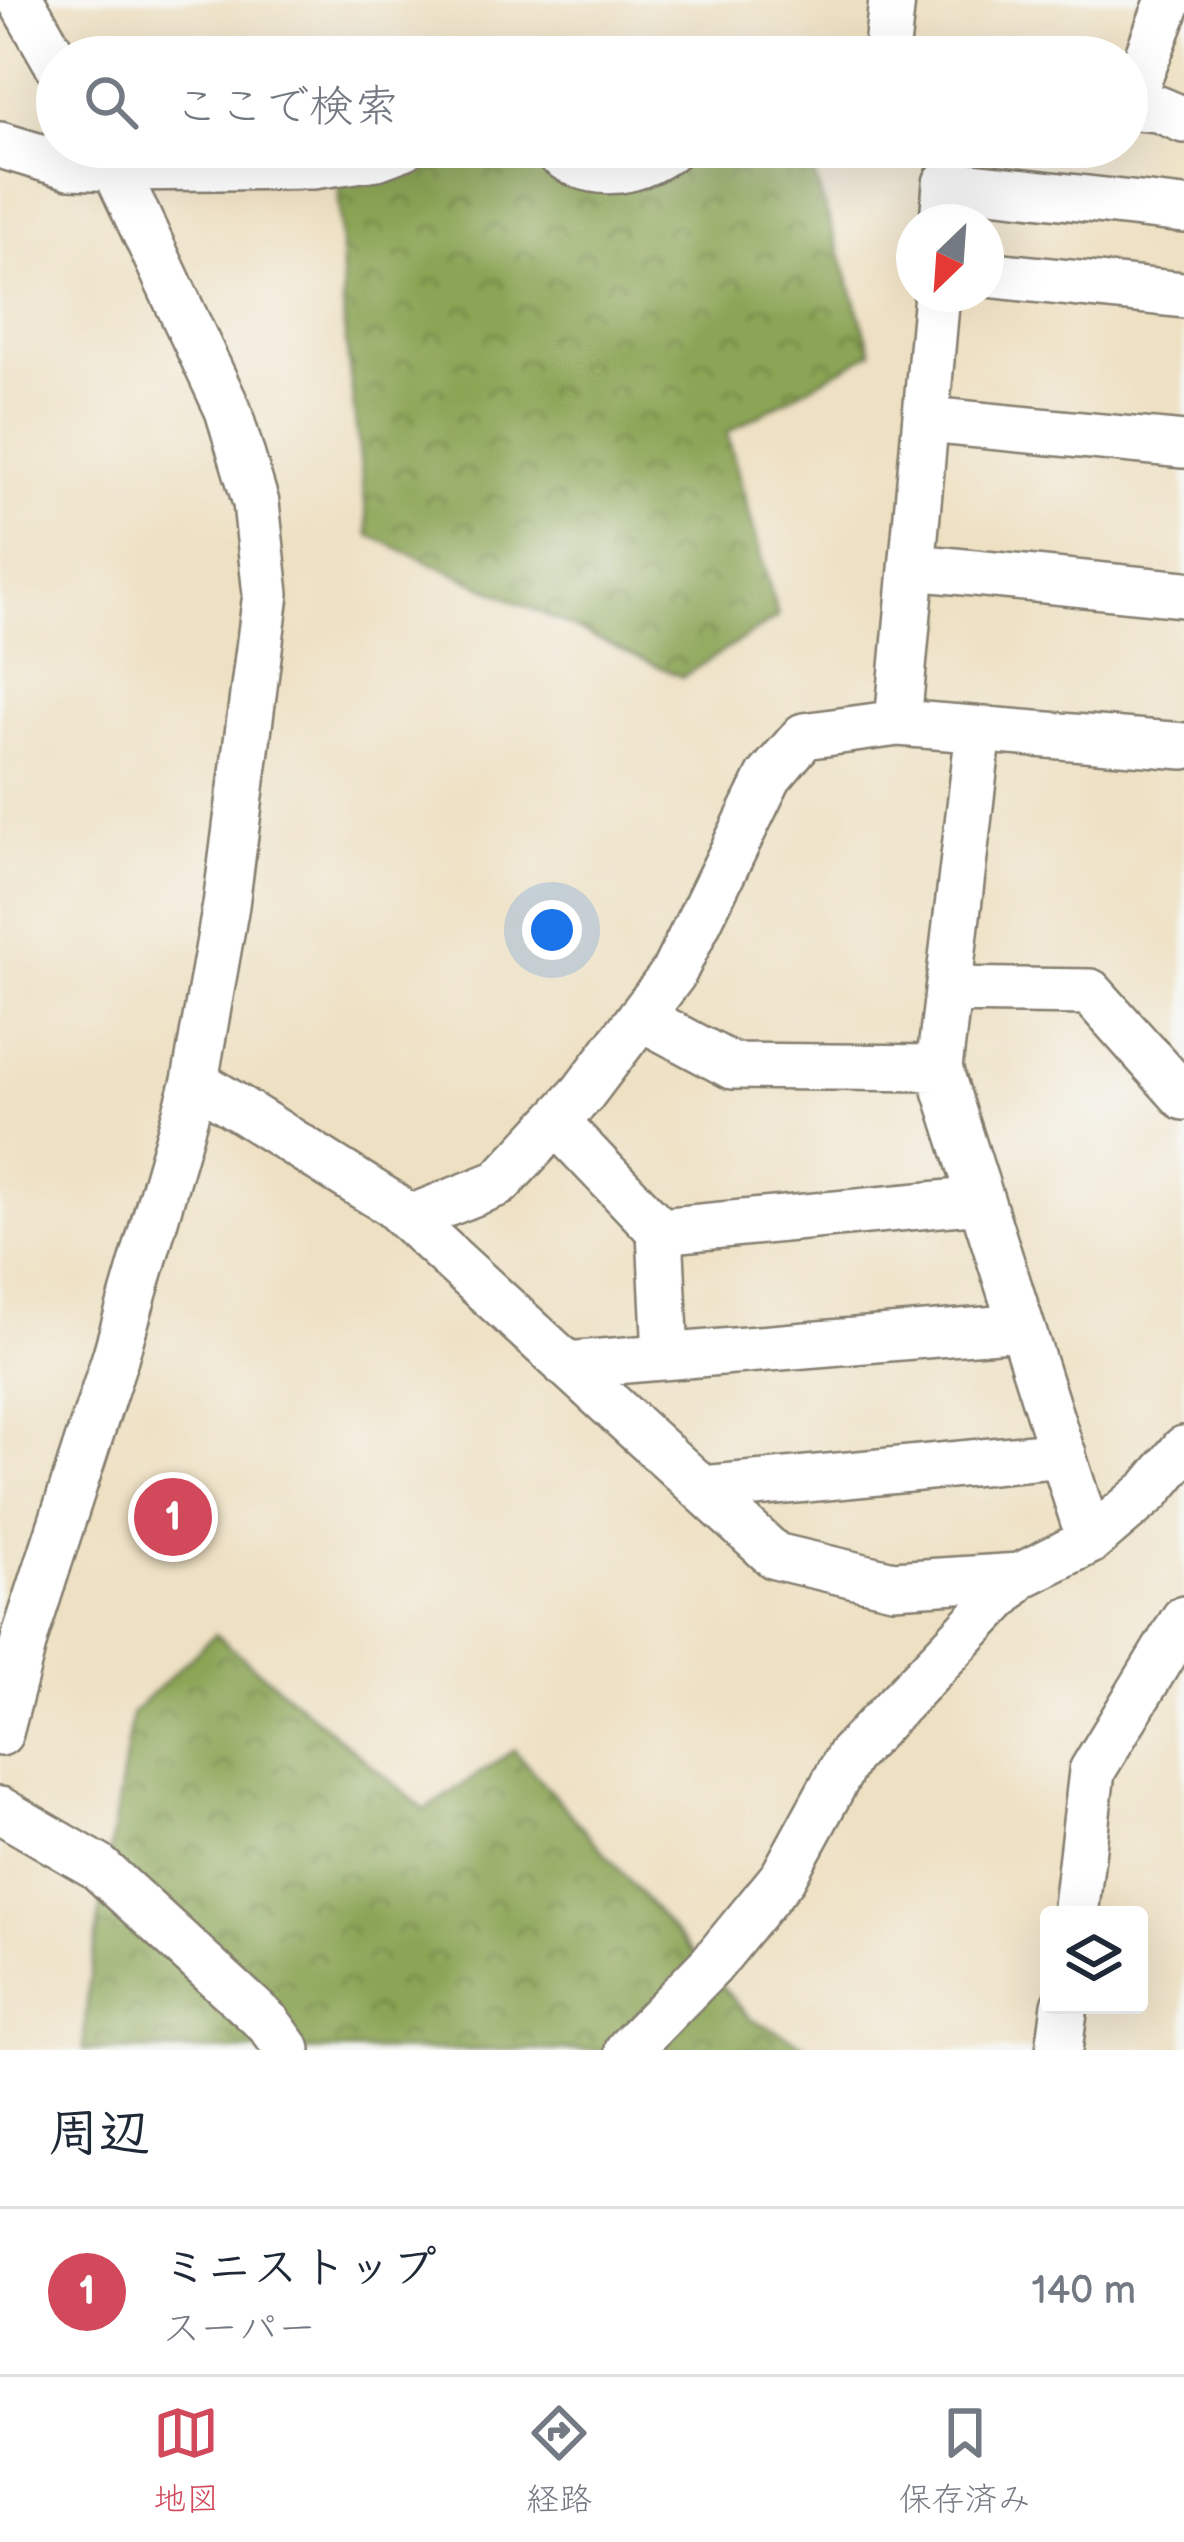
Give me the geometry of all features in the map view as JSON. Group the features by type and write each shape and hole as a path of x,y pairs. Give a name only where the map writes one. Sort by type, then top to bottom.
{"street":[{"path":"21,0 42,36"},
{"path":"888,36 892,0"},
{"path":"1148,54 1169,0"},
{"path":"1148,109 1184,120"},
{"path":"0,145 36,156"},
{"path":"0,1733 26,1633 115,1358 195,1081 226,905 266,594 256,503 228,410 116,168"},
{"path":"590,168 616,172 629,168"},
{"path":"944,204 946,183 1184,209"},
{"path":"1004,276 1184,295"},
{"path":"898,723 937,312"},
{"path":"928,420 1184,445"},
{"path":"914,567 1184,594"},
{"path":"408,1219 499,1183 556,1122 673,974 769,777 804,736 898,723 1184,746"},
{"path":"979,730 939,1068 1090,1541"},
{"path":"948,990 1090,992 1184,1097"},
{"path":"640,1017 732,1066 939,1068"},
{"path":"195,1081 393,1205 775,1556 893,1584 1020,1576"},
{"path":"556,1122 660,1231 666,1357"},
{"path":"660,1231 980,1200"},
{"path":"566,1365 1022,1327"},
{"path":"628,2050 711,1965 783,1877 849,1756 1020,1576 1090,1541 1150,1490 1184,1448"},
{"path":"703,1489 1063,1454"},
{"path":"1076,1906 1092,1771 1184,1619"},
{"path":"0,1810 98,1867 268,2024 288,2050"},
{"path":"1059,2050 1064,2014"}],"green space":[{"path":"338,168 812,168 872,352 727,433 778,617 682,677 369,535 344,326"},
{"path":"215,1634 425,1810 514,1750 750,2018 815,2050 83,2050 89,1981 132,1713"}],"place":[{"name":"ミニストップ","path":"173,1517"}]}
